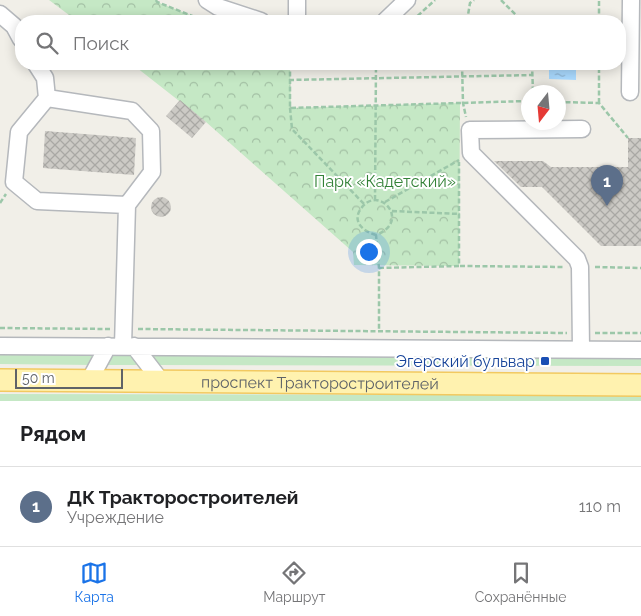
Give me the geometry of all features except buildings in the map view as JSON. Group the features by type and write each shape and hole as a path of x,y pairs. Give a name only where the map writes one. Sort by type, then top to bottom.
{"main road":[{"name":"проспект Тракторостроителей","path":"0,380 641,385"}],"lane":[{"path":"207,0 218,7 243,15"},
{"path":"296,0 297,15"},
{"path":"391,15 406,0"},
{"path":"630,92 631,0"},
{"path":"0,14 15,28"},
{"path":"40,70 45,78 47,98 19,132 14,182 37,201 127,205"},
{"path":"47,98 132,111 151,131 152,172 127,205 122,346 89,380"},
{"path":"581,349 580,267 577,259 465,157 470,130 582,129"},
{"path":"0,346 641,350"},
{"path":"122,346 161,381"}],"path":[{"path":"156,0 190,15"},
{"path":"419,15 435,0"},
{"path":"468,15 470,3 474,0"},
{"path":"500,0 516,15"},
{"path":"599,0 599,15"},
{"path":"290,70 292,129 364,204"},
{"path":"376,70 376,200"},
{"path":"462,70 463,104 470,130"},
{"path":"532,70 533,85"},
{"path":"599,70 599,103 628,138"},
{"path":"289,80 532,75"},
{"path":"290,108 521,101"},
{"path":"566,102 599,103"},
{"path":"385,202 465,157"},
{"path":"459,266 460,214 465,157"},
{"path":"376,200 385,202 392,211 390,226 386,231 376,235 366,232 359,224 358,213 364,204 376,200"},
{"path":"392,211 460,214"},
{"path":"376,235 379,268 379,348"},
{"path":"379,268 459,266 641,268"},
{"path":"0,328 571,333"},
{"path":"591,333 641,333"}],"green space":[{"path":"49,0 156,0 190,15 69,15"},
{"name":"Парк «Кадетский»","path":"140,70 290,70 291,108 460,103 459,266 354,265 353,252 206,122"},
{"path":"0,353 99,353 92,365 0,364"},
{"path":"114,353 131,353 138,363 136,365 107,365 106,363"},
{"path":"145,353 641,355 641,366 156,365"},
{"path":"0,394 641,395 641,401 0,401"}],"water":[{"path":"549,70 576,70 576,80 549,79"}],"place":[{"name":"ДК Тракторостроителей","path":"607,206"},
{"name":"Эгерский бульвар","path":"545,361"}]}
